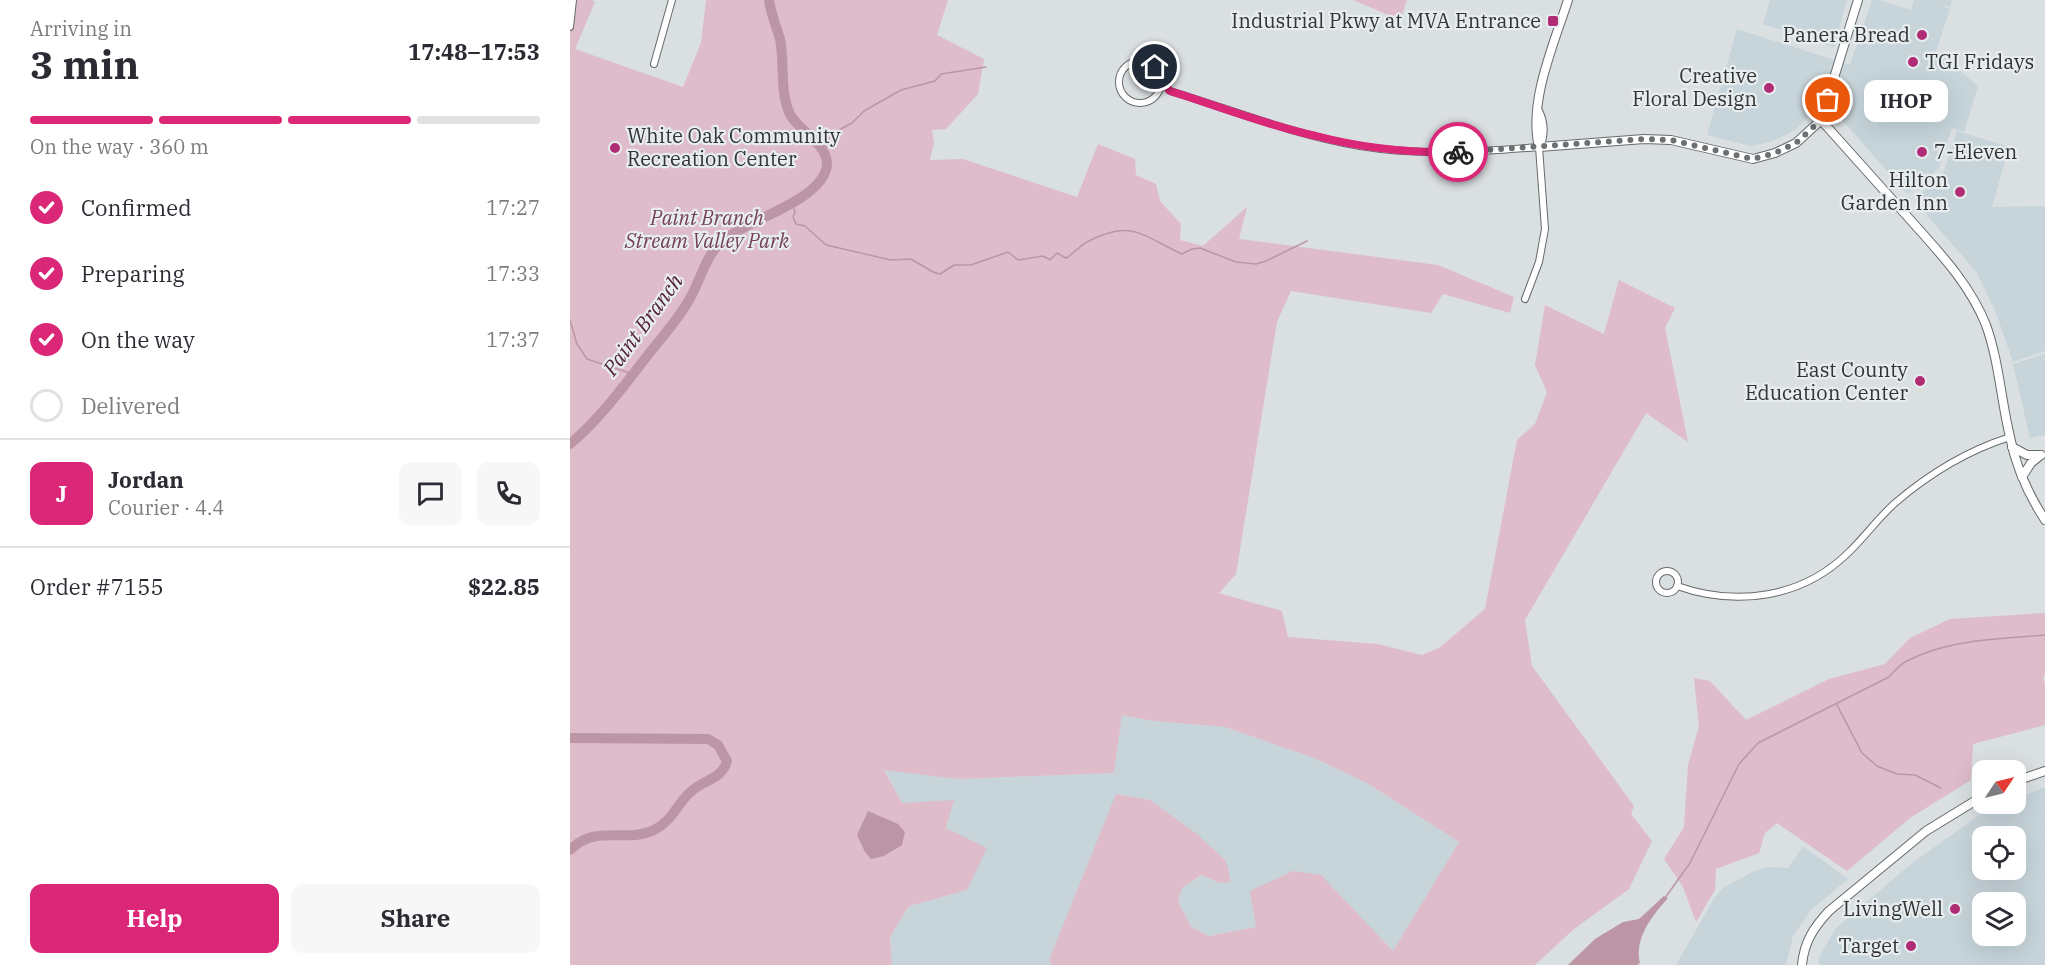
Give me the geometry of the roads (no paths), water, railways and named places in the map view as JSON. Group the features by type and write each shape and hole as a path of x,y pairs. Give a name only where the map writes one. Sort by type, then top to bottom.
{"street":[{"path":"570,27 573,0"},
{"path":"654,64 672,0"},
{"path":"1526,299 1539,262 1545,229 1539,147 1543,137 1543,126 1538,110 1540,93 1568,0"},
{"path":"1170,91 1146,102 1132,102 1121,92 1120,75 1126,65 1140,61 1147,62 1155,67 1161,80 1170,91 1314,136 1361,146 1404,151 1446,152 1644,139 1671,140 1753,159 1775,153 1796,143 1821,120 1858,0"},
{"path":"1156,96 1161,80"},
{"path":"1821,120 1949,264 1971,294 1993,348 2012,447 2022,477 2045,520"},
{"path":"1677,586 1697,593 1743,598 1791,589 1821,574 1847,554 1893,505 1925,479 1967,453 2010,437"},
{"path":"2012,447 2027,455 2041,455 2031,463 2022,477"},
{"path":"2026,778 2045,771"},
{"path":"1802,965 1803,950 1807,940 1816,925 1829,911 1926,831 1972,803"}],"waterway":[{"name":"Paint Branch","path":"570,444 603,412 676,320 719,244 730,235 808,193 819,182 826,170 825,154 795,122 787,108 780,39 769,0"},
{"path":"819,147 839,130 852,123 864,111 901,90 935,81 941,74 986,67"},
{"path":"792,202 796,224 805,226 826,245 891,260 911,259 940,274 954,265 971,265 1008,252 1018,260 1043,256 1050,260 1057,253 1066,258 1086,243 1116,231 1137,232 1182,254 1200,248 1236,262 1256,264 1307,241"},
{"path":"570,320 577,344 587,359 633,374"},
{"path":"1665,898 1690,863 1739,764 1758,743 1889,677 1902,664 1923,654 1974,641 2045,635"},
{"path":"1837,705 1862,753 1877,766 1897,774 1915,775 1941,788"},
{"name":"Paint Branch","path":"570,738 708,739 718,745 727,761 721,772 693,790 671,816 654,830 643,834 590,837 570,850"}],"place":[{"name":"Industrial Pkwy at MVA Entrance","path":"1553,21"},
{"name":"Panera Bread","path":"1922,35"},
{"name":"TGI Fridays","path":"1913,62"},
{"name":"Creative Floral Design","path":"1769,88"},
{"name":"IHOP","path":"1828,100"},
{"name":"White Oak Community Recreation Center","path":"615,148"},
{"name":"7-Eleven","path":"1922,152"},
{"name":"Hilton Garden Inn","path":"1960,192"},
{"name":"East County Education Center","path":"1920,381"},
{"name":"LivingWell","path":"1955,909"},
{"name":"Target","path":"1911,946"}],"park label":[{"name":"Paint Branch Stream Valley Park","path":"707,230"}]}
